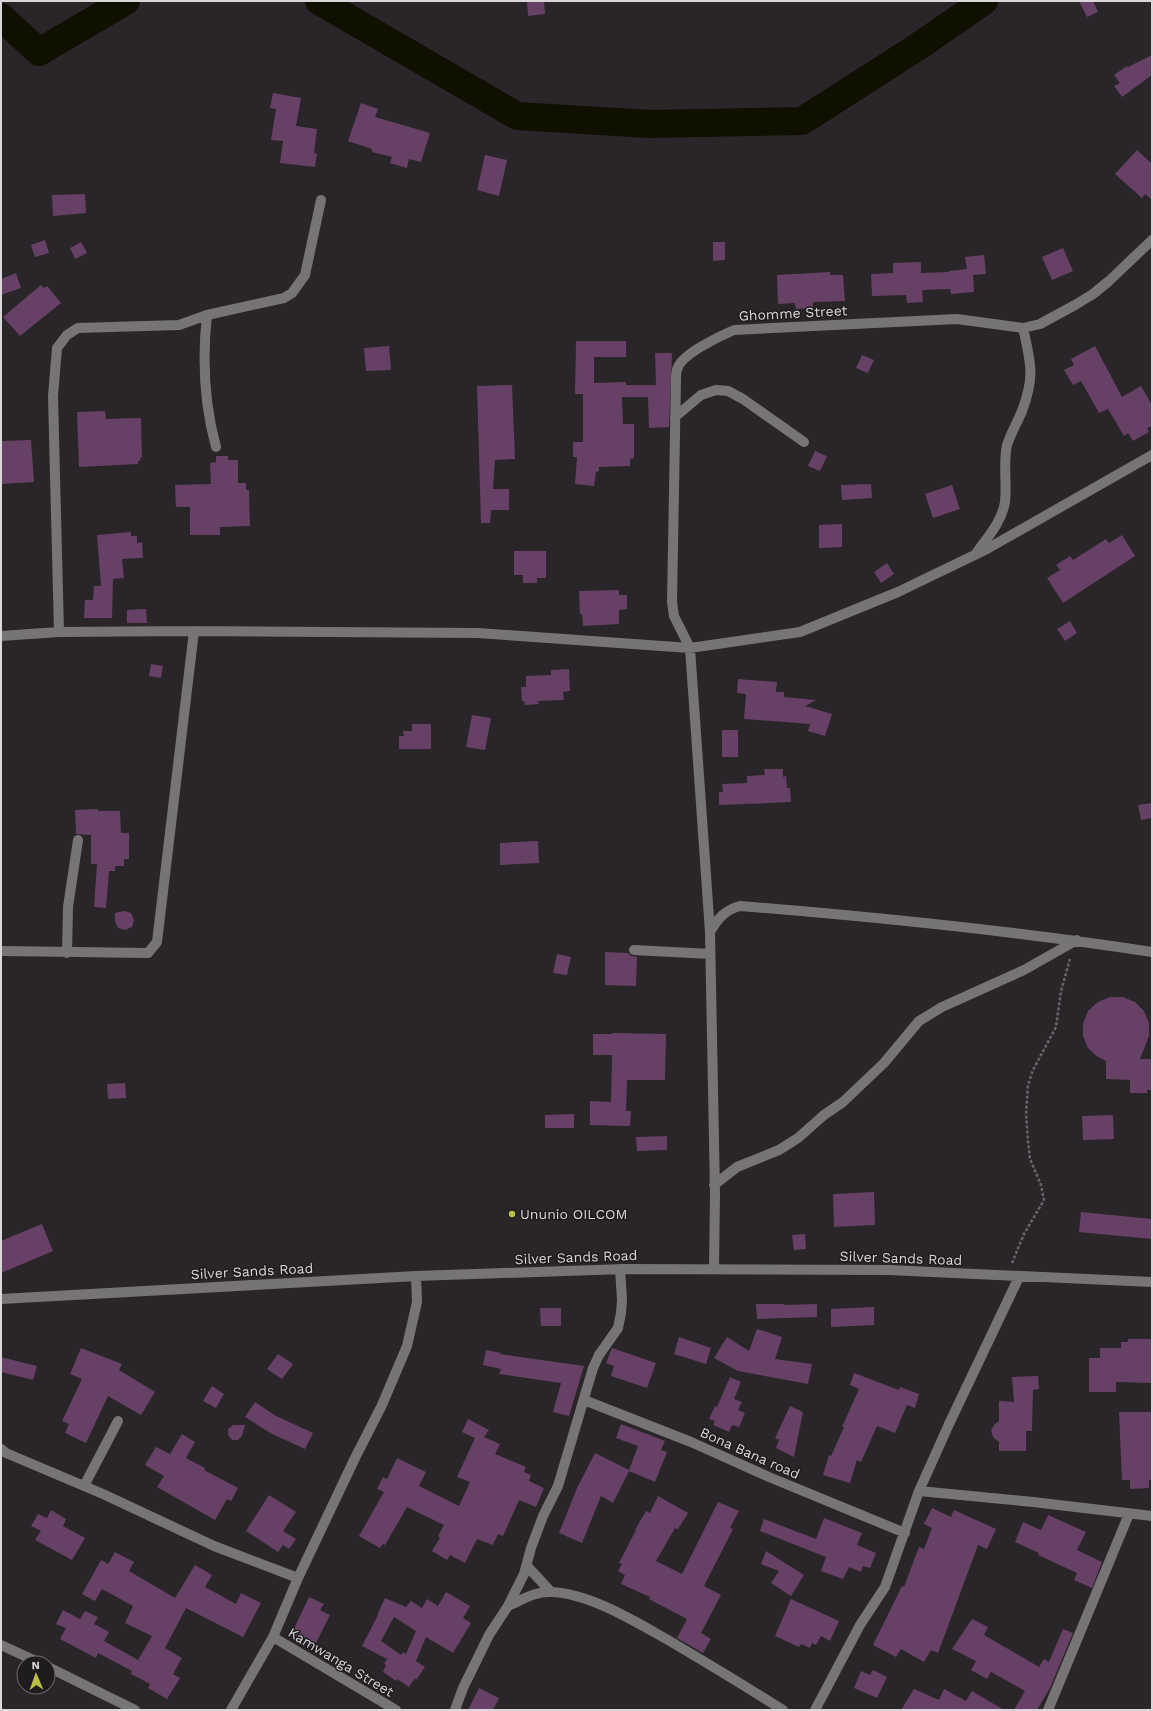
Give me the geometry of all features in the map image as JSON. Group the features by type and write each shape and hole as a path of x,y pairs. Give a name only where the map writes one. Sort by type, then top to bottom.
{"street":[{"path":"59,632 53,396 57,348 67,335 78,328 179,325 207,315 284,298 292,293 305,275 321,200"},
{"name":"Ghomme Street","path":"690,648 674,616 672,602 676,379 678,368 682,361 722,335 734,330 957,319 1023,328 1040,324 1093,294 1109,281 1152,240"},
{"path":"207,315 204,350 206,404 216,447"},
{"path":"975,555 1002,512 1005,502 1007,446 1028,392 1031,364 1023,328"},
{"path":"675,416 701,395 716,390 728,391 743,399 804,442"},
{"path":"1,636 59,632 194,631 478,633 690,648 800,632 898,592 975,555 1152,455"},
{"path":"1,951 148,953 156,942 194,631"},
{"path":"690,648 710,932 714,1268"},
{"path":"67,953 68,907 78,840"},
{"path":"710,932 723,913 731,908 740,906 888,918 1080,941 1152,952"},
{"path":"714,1185 737,1168 779,1150 798,1138 824,1115 843,1102 884,1063 919,1021 942,1006 1024,970 1080,941"},
{"path":"634,950 710,954"},
{"name":"Silver Sands Road","path":"1,1299 416,1276 620,1269 714,1268 889,1270 1152,1282"},
{"path":"454,1710 463,1688 489,1636 508,1606 527,1566 536,1535 558,1486 599,1355 618,1328 622,1300 620,1269"},
{"path":"231,1710 273,1637 298,1578 382,1405 407,1346 417,1302 416,1276"},
{"path":"815,1710 860,1625 885,1587 919,1491 1019,1277"},
{"name":"Bona Bana road","path":"584,1400 691,1442 769,1477 905,1533"},
{"path":"84,1486 118,1421"},
{"path":"1,1449 214,1546 298,1578"},
{"path":"919,1491 1033,1502 1152,1516"},
{"path":"1048,1710 1129,1514"},
{"path":"527,1566 551,1592"},
{"path":"508,1606 535,1593 551,1592 574,1594 625,1616 736,1680 783,1710"},
{"name":"Kamwanga Street","path":"273,1637 396,1710"},
{"path":"1,1645 23,1655"},
{"path":"56,1671 135,1710"}],"path":[{"path":"1007,1276 1024,1234 1044,1200 1041,1185 1030,1159 1026,1114 1028,1085 1033,1070 1056,1027 1066,970 1071,956 1080,941"}],"building":[{"path":"527,1 544,1 545,14 528,16"},
{"path":"1079,1 1093,1 1098,12 1087,17"},
{"path":"1152,55 1152,75 1122,97 1114,86 1120,83 1114,75 1127,66 1128,67"},
{"path":"273,93 301,98 296,126 317,129 314,153 317,154 315,167 280,163 283,141 271,140 276,109 270,108"},
{"path":"361,103 378,109 375,117 430,133 421,162 409,159 407,168 390,163 392,157 372,152 372,149 348,141"},
{"path":"1137,150 1152,164 1152,200 1145,194 1142,198 1115,174"},
{"path":"485,155 507,160 499,196 477,190"},
{"path":"85,194 86,213 53,216 52,195"},
{"path":"45,240 49,253 35,257 31,245"},
{"path":"81,242 87,253 75,259 70,248"},
{"path":"713,242 725,242 725,260 713,261"},
{"path":"1063,248 1073,271 1052,280 1042,257"},
{"path":"984,255 986,274 973,275 974,292 951,294 950,289 922,290 923,302 907,303 906,295 872,296 871,274 893,273 893,263 921,262 921,273 949,272 967,269 965,257"},
{"path":"830,272 830,275 843,275 845,301 813,302 813,308 796,309 795,303 778,304 777,275"},
{"path":"16,273 21,288 1,295 1,279"},
{"path":"41,285 44,288 47,286 61,303 20,336 3,317"},
{"path":"576,341 626,341 626,357 594,357 594,383 626,382 626,385 656,385 655,353 672,353 669,427 649,428 648,397 622,397 623,424 634,424 634,458 630,459 630,466 599,467 599,471 596,472 594,486 575,484 577,457 573,457 573,442 583,442 583,394 575,394"},
{"path":"389,346 391,370 366,371 364,348"},
{"path":"1095,346 1122,397 1141,386 1152,405 1152,426 1147,428 1149,432 1133,441 1128,433 1124,436 1108,409 1099,413 1081,381 1073,385 1064,370 1074,365 1071,359"},
{"path":"862,355 874,360 868,373 856,368"},
{"path":"512,385 515,459 495,460 493,489 509,489 509,510 491,510 490,523 481,523 477,386"},
{"path":"105,411 106,419 141,418 142,458 138,461 138,464 79,467 77,412"},
{"path":"31,440 34,482 1,484 1,441"},
{"path":"815,451 827,456 820,471 808,466"},
{"path":"216,456 228,456 228,460 238,460 238,483 246,483 246,490 249,490 250,526 220,527 220,535 190,535 190,507 176,507 175,485 211,484 210,463 216,462"},
{"path":"871,484 872,498 842,500 841,485"},
{"path":"952,485 960,509 933,518 925,494"},
{"path":"842,524 842,547 819,548 819,525"},
{"path":"131,532 131,536 137,536 137,543 142,542 143,558 122,559 124,578 113,579 112,618 84,618 85,600 93,600 94,586 101,586 97,535"},
{"path":"1122,535 1135,556 1063,603 1047,578 1060,570 1056,565 1070,556 1073,560 1106,539 1109,543"},
{"path":"514,551 546,551 546,578 537,578 537,583 523,583 523,575 514,575"},
{"path":"887,563 894,574 881,583 874,572"},
{"path":"619,590 619,595 627,595 627,609 619,610 619,624 583,626 582,614 580,614 579,591"},
{"path":"146,609 147,623 127,623 127,610"},
{"path":"1070,621 1077,633 1065,641 1057,629"},
{"path":"151,664 163,666 161,678 149,676"},
{"path":"569,669 570,691 563,692 564,700 538,701 539,704 525,705 524,701 522,701 521,687 526,687 526,676 551,675 551,670"},
{"path":"738,679 777,682 776,692 784,692 784,697 816,700 805,706 832,714 825,736 808,731 810,724 744,719 746,694 737,693"},
{"path":"472,715 491,718 485,750 466,747"},
{"path":"412,724 431,724 431,749 399,749 399,736 404,736 403,731 412,731"},
{"path":"722,730 738,730 738,757 722,757"},
{"path":"764,769 783,769 783,777 786,776 787,788 790,788 791,802 719,805 719,792 723,792 722,784 747,783 747,776 765,775"},
{"path":"1152,803 1152,818 1141,820 1138,805"},
{"path":"98,809 98,811 120,811 121,833 129,833 129,859 124,859 124,866 115,866 115,871 109,871 106,908 94,907 97,864 91,864 91,835 76,834 75,810"},
{"path":"538,841 539,863 500,865 500,843"},
{"path":"124,911 131,913 134,920 132,927 125,930 118,928 115,921 115,913"},
{"path":"605,952 628,953 631,956 637,957 636,986 605,985"},
{"path":"557,954 571,957 567,975 553,973"},
{"path":"1110,997 1123,997 1135,1002 1144,1011 1149,1023 1149,1036 1140,1059 1152,1059 1152,1090 1147,1090 1147,1093 1130,1093 1130,1080 1106,1079 1106,1061 1098,1057 1088,1048 1083,1036 1083,1024 1088,1011 1098,1002"},
{"path":"612,1033 666,1034 665,1080 627,1080 626,1111 631,1111 630,1126 590,1125 590,1101 611,1102 612,1055 593,1055 593,1034 613,1034"},
{"path":"125,1083 126,1098 108,1099 107,1084"},
{"path":"574,1114 574,1128 545,1128 545,1115"},
{"path":"1113,1115 1114,1139 1083,1140 1082,1116"},
{"path":"667,1136 667,1150 637,1151 636,1137"},
{"path":"874,1192 875,1225 834,1227 833,1194"},
{"path":"1081,1212 1152,1219 1152,1239 1079,1232"},
{"path":"42,1224 53,1251 1,1273 1,1241"},
{"path":"805,1234 806,1249 794,1250 792,1235"},
{"path":"756,1304 817,1304 817,1317 757,1319"},
{"path":"874,1307 874,1325 831,1327 831,1309"},
{"path":"540,1308 561,1308 561,1326 541,1326"},
{"path":"757,1329 782,1337 775,1359 812,1364 808,1384 738,1371 714,1358 727,1337 749,1351"},
{"path":"679,1337 711,1348 706,1364 674,1354"},
{"path":"1128,1339 1152,1339 1152,1383 1116,1382 1116,1392 1089,1392 1089,1358 1100,1358 1100,1348 1121,1348 1121,1342 1128,1342"},
{"path":"81,1348 122,1364 119,1370 155,1392 141,1415 108,1396 86,1443 65,1433 69,1424 62,1421 82,1379 70,1374"},
{"path":"612,1348 656,1363 647,1388 611,1376 614,1366 606,1363"},
{"path":"486,1350 501,1353 500,1354 584,1366 569,1416 553,1412 561,1383 499,1374 501,1369 483,1365"},
{"path":"278,1354 293,1364 282,1379 267,1369"},
{"path":"1,1357 37,1366 33,1380 1,1372"},
{"path":"854,1373 899,1390 900,1387 919,1394 915,1408 907,1405 895,1433 877,1426 861,1462 857,1460 850,1483 823,1475 829,1455 831,1456 859,1389 850,1385"},
{"path":"1038,1376 1039,1389 1033,1390 1032,1431 1026,1431 1026,1451 999,1451 999,1442 993,1437 991,1430 999,1421 999,1401 1014,1402 1012,1377"},
{"path":"730,1377 741,1382 734,1399 742,1402 738,1410 745,1413 739,1427 732,1425 729,1432 713,1425 715,1421 709,1419 715,1406 717,1407"},
{"path":"212,1386 224,1394 216,1408 203,1401"},
{"path":"255,1402 276,1416 313,1433 305,1449 272,1434 245,1417"},
{"path":"790,1406 803,1412 794,1457 776,1448 779,1440 775,1438"},
{"path":"1119,1412 1152,1412 1152,1480 1149,1480 1149,1488 1130,1489 1130,1480 1122,1480"},
{"path":"468,1419 489,1430 484,1437 500,1444 495,1454 526,1467 524,1472 531,1475 529,1481 544,1488 536,1507 519,1500 503,1536 498,1534 493,1545 477,1539 465,1563 450,1555 447,1560 432,1551 440,1538 438,1536 444,1525 407,1507 385,1545 383,1544 380,1548 359,1536 384,1492 377,1489 383,1477 387,1479 397,1458 426,1472 419,1486 459,1506 470,1482 457,1477 475,1438 462,1432"},
{"path":"621,1424 665,1441 661,1450 667,1452 655,1482 629,1471 613,1503 601,1496 582,1543 559,1533 577,1488 595,1453 629,1470 638,1446 616,1438"},
{"path":"233,1425 245,1425 242,1436 238,1440 232,1440 228,1435 228,1429"},
{"path":"182,1434 195,1442 186,1458 205,1468 204,1470 238,1488 231,1501 227,1499 215,1520 157,1487 164,1476 145,1465 156,1447 170,1454"},
{"path":"269,1495 296,1512 283,1531 296,1539 289,1549 283,1545 278,1552 246,1531"},
{"path":"658,1496 688,1513 678,1529 675,1528 656,1561 682,1574 718,1502 739,1511 730,1528 733,1529 704,1586 721,1595 701,1633 711,1639 703,1653 677,1638 687,1619 649,1599 650,1597 621,1584 625,1575 618,1571 622,1564 619,1563 646,1511 650,1513"},
{"path":"932,1508 951,1517 954,1510 996,1529 987,1549 978,1545 938,1653 931,1650 924,1662 901,1649 896,1657 873,1645 902,1586 904,1587 919,1547 924,1549 932,1528 924,1524"},
{"path":"51,1510 66,1519 63,1526 85,1538 72,1560 35,1540 41,1531 31,1526 38,1514 47,1518"},
{"path":"1048,1515 1086,1532 1077,1550 1102,1562 1092,1588 1074,1580 1077,1573 1038,1555 1039,1553 1015,1542 1023,1522 1041,1530"},
{"path":"824,1518 862,1533 857,1545 876,1553 870,1568 863,1566 861,1572 849,1567 843,1579 821,1571 826,1557 760,1531 764,1519 816,1539"},
{"path":"766,1551 804,1575 791,1596 771,1583 779,1571 761,1564"},
{"path":"115,1552 134,1562 129,1571 175,1598 195,1565 212,1575 205,1587 236,1604 241,1593 261,1603 243,1637 186,1608 165,1648 182,1658 173,1674 180,1678 167,1699 148,1688 150,1684 131,1674 132,1671 98,1653 96,1658 60,1639 66,1628 56,1624 63,1610 80,1619 85,1611 98,1617 94,1624 109,1632 104,1641 138,1660 152,1636 125,1623 133,1606 102,1589 95,1601 82,1594 101,1560 108,1564"},
{"path":"446,1592 470,1606 463,1618 471,1623 453,1653 426,1637 416,1661 425,1667 409,1687 397,1679 396,1681 383,1672 386,1665 384,1664 387,1659 362,1646 385,1598 406,1607 411,1601 422,1608 427,1599 438,1606","holes":["394,1617 416,1631 406,1654 403,1652 401,1655 381,1641"]},
{"path":"309,1597 324,1604 320,1610 330,1615 314,1647 291,1635"},
{"path":"791,1599 839,1621 830,1641 821,1636 816,1645 812,1643 810,1648 801,1644 799,1647 775,1636"},
{"path":"972,1619 988,1627 984,1635 1039,1667 1044,1659 1049,1662 1063,1629 1073,1633 1050,1688 1037,1710 1014,1710 1025,1691 991,1672 987,1679 971,1670 976,1661 952,1649"},
{"path":"873,1670 887,1677 877,1698 854,1688 861,1671 870,1675"},
{"path":"479,1688 499,1698 493,1710 468,1710"},
{"path":"914,1689 939,1700 944,1689 966,1701 972,1691 1004,1710 901,1710"}],"waterway":[{"path":"1,17 39,52 126,1"},
{"path":"319,1 517,116 650,124 802,121 919,46 984,1"}],"place":[{"name":"Ununio OILCOM","path":"512,1214"}]}
